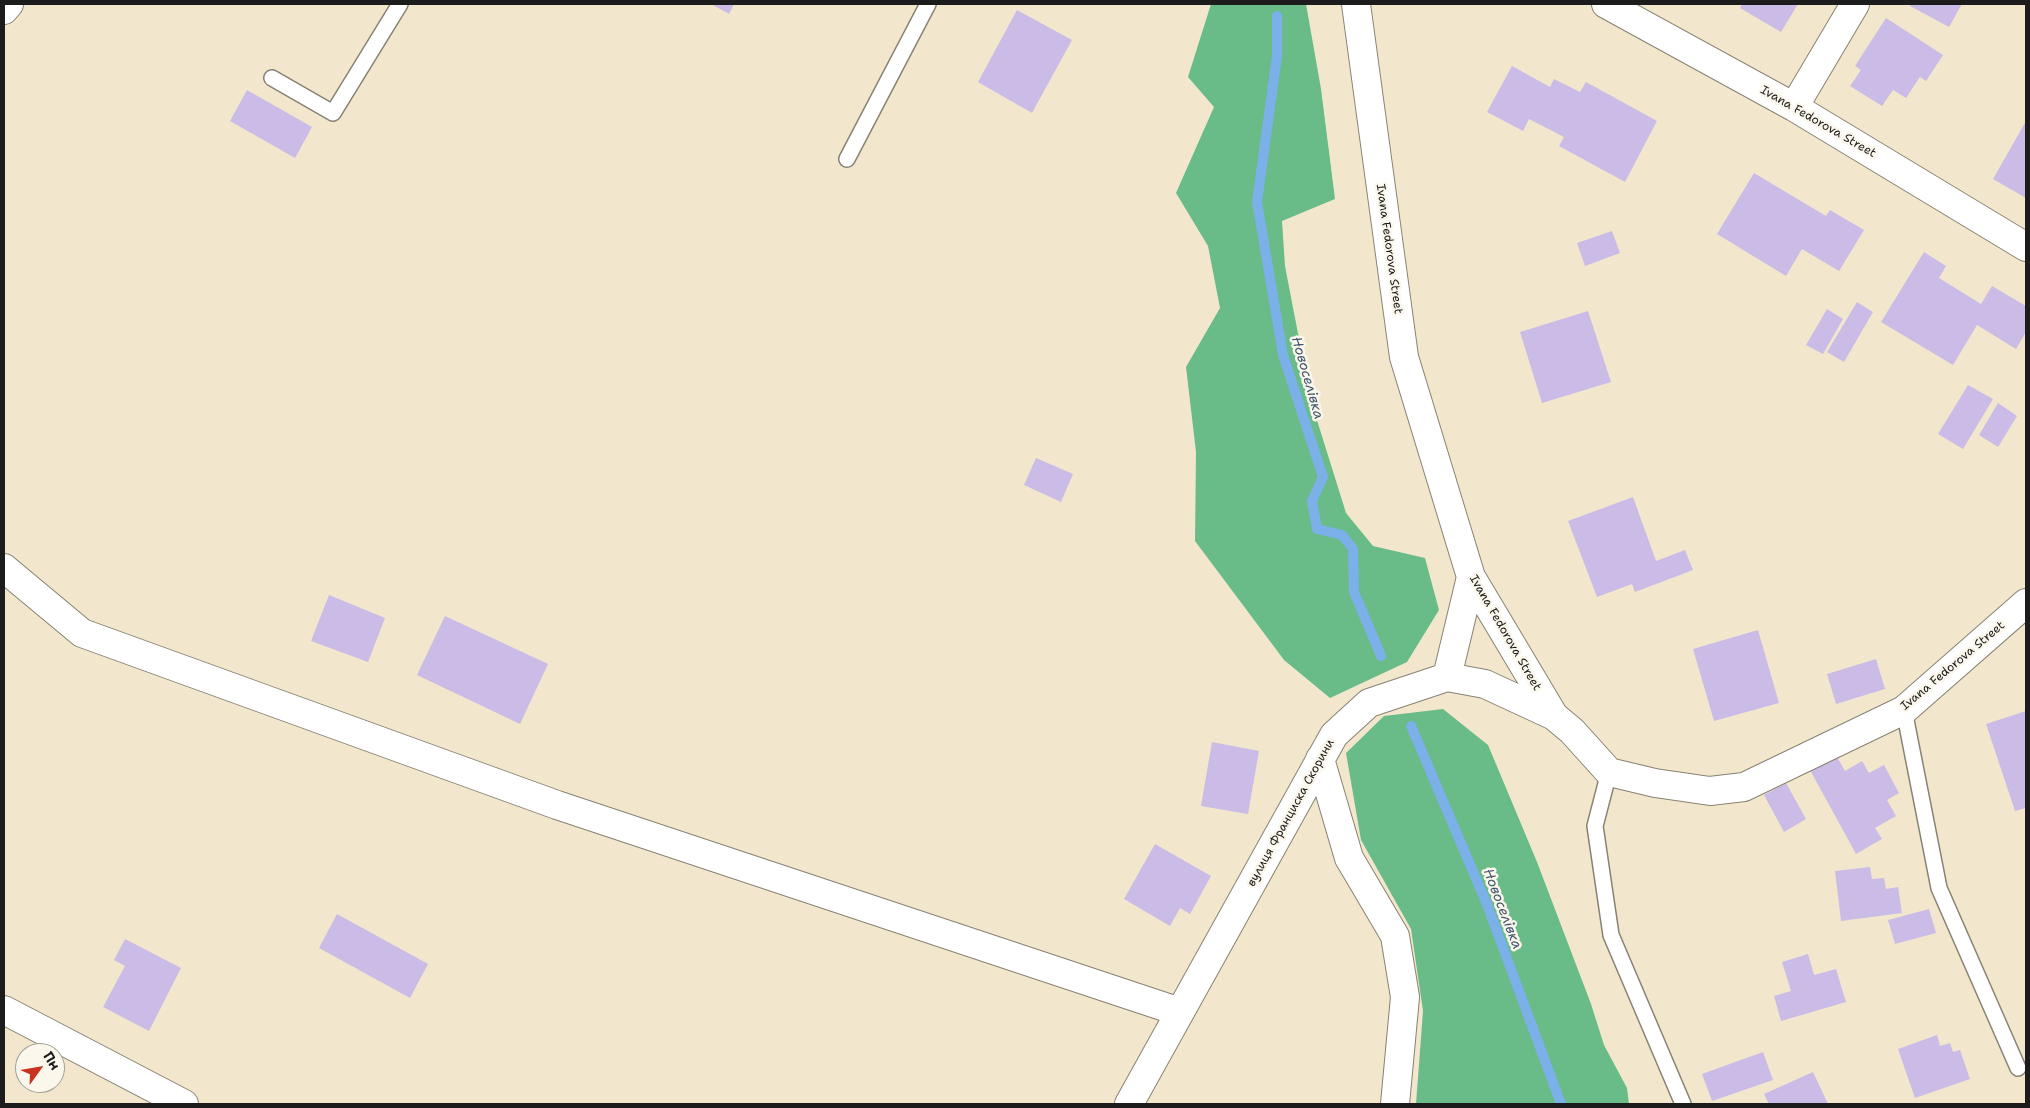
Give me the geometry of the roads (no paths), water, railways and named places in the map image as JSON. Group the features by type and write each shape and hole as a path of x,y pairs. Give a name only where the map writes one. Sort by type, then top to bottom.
{"street":[{"path":"4,10 9,4"},
{"name":"Ivana Fedorova Street","path":"1356,4 1404,357 1470,578 1554,716 1572,731 1608,772 1655,783 1710,790 1744,787 1904,710 2026,603"},
{"name":"Ivana Fedorova Street","path":"1606,4 1794,107 2026,247"},
{"path":"1794,107 1855,4"},
{"path":"4,568 82,633 557,805 1180,1012"},
{"path":"1447,677 1470,578"},
{"name":"вулиця Франциска Скорини","path":"1129,1104 1334,735 1369,703 1447,677 1485,684 1554,716"},
{"path":"1320,759 1349,858 1395,936 1405,996 1395,1104"},
{"path":"4,1010 184,1104"}],"lane":[{"path":"272,78 333,113 400,4"},
{"path":"847,159 928,4"},
{"path":"1904,710 1939,888 2018,1068"},
{"path":"1608,772 1596,826 1611,935 1683,1104"}],"waterway":[{"name":"Новоселівка","path":"1277,16 1277,56 1257,202 1283,355 1323,477 1312,501 1317,529 1342,535 1353,549 1354,592 1381,656"},
{"name":"Новоселівка","path":"1411,726 1486,902 1561,1104"}]}
